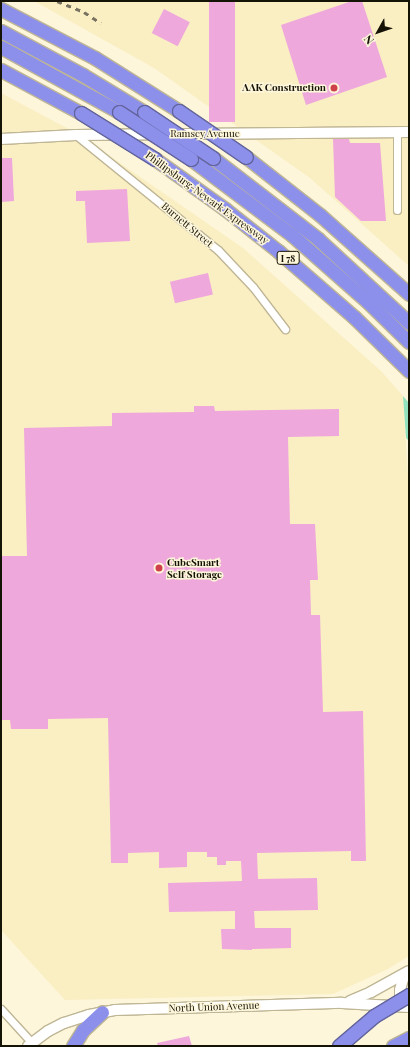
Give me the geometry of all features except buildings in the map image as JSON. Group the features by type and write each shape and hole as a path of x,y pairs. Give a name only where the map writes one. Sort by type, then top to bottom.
{"highway":[{"path":"1,9 95,58 179,111 246,157 320,215 409,294"},
{"path":"1,31 83,75 144,112 213,158 318,239 409,323"},
{"name":"Phillipsburg-Newark Expressway","path":"1,47 120,112 191,159 297,240 368,302 409,342"},
{"name":"Phillipsburg-Newark Expressway","path":"1,70 81,113 155,159 225,209 278,251 354,317 409,371"},
{"path":"339,1046 374,1016 408,1003"},
{"path":"73,1046 83,1030 102,1012"},
{"path":"393,1046 409,1038"},
{"path":"397,1046 409,1038"}],"street":[{"path":"396,132 397,210"},
{"name":"Ramsey Avenue","path":"1,139 76,135 409,132"},
{"name":"Burnett Street","path":"76,135 218,250 253,287 285,328"},
{"path":"408,1003 400,996 400,990 403,979 409,971"},
{"path":"342,1003 372,992 409,971"},
{"name":"North Union Avenue","path":"30,1044 64,1023 102,1012 134,1009 342,1003 408,1003"},
{"path":"1,1009 30,1044"}],"shaded area":[{"path":"34,1 409,1 409,266 310,178 154,68"},
{"path":"1,93 78,134 243,248 381,371 403,396 409,493 409,956 388,969 333,994 65,1000 1,930"}],"green space":[{"path":"403,396 409,403 409,441 406,438"}],"railway":[{"path":"57,1 84,12 101,23"}],"place":[{"name":"AAK Construction","path":"334,88"},
{"name":"CubeSmart Self Storage","path":"159,568"}]}
